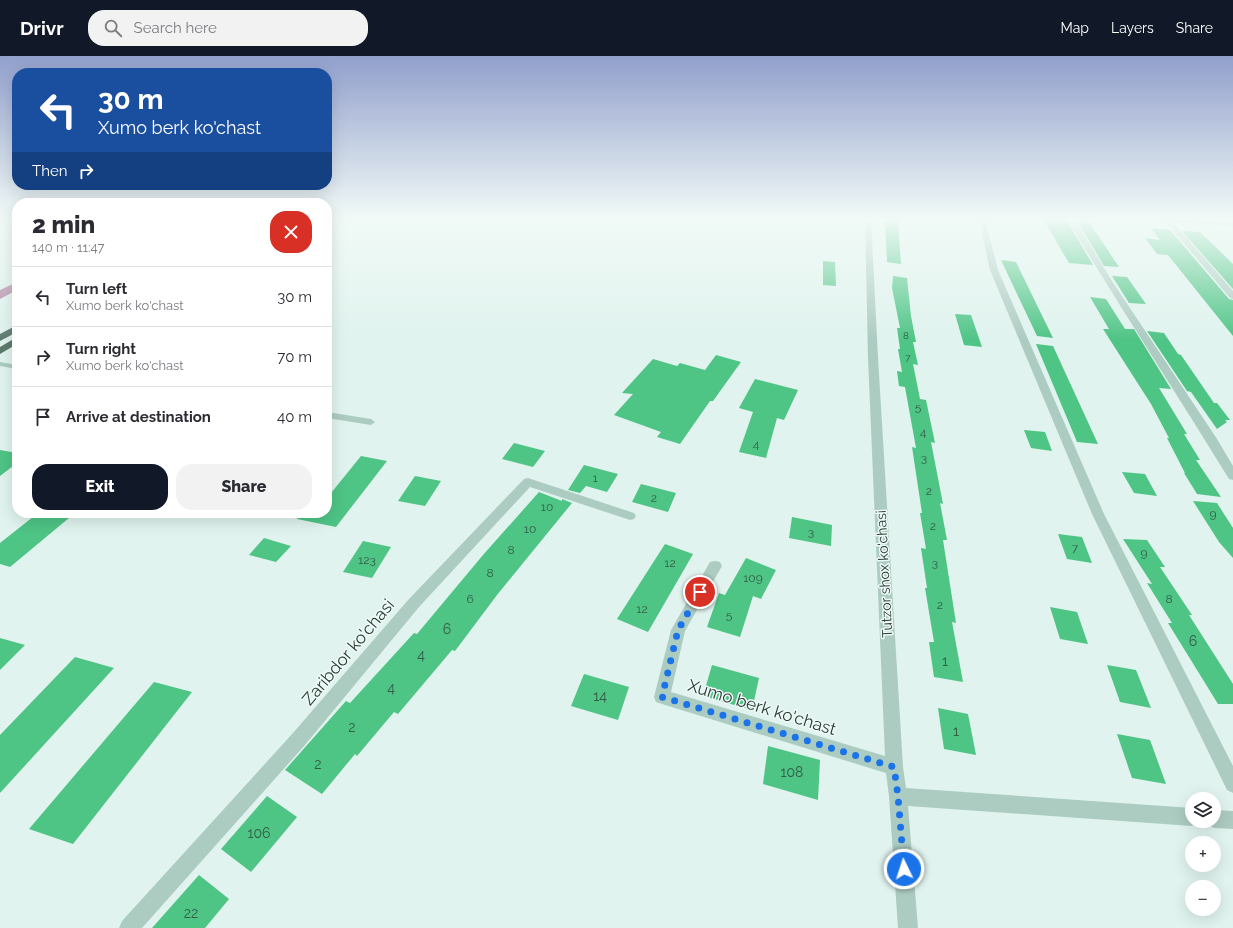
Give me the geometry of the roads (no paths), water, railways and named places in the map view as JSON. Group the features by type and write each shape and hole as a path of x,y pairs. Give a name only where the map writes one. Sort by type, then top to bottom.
{"main road":[{"path":"0,338 12,331"},
{"path":"0,350 12,343"}],"street":[{"name":"Tutzor shox ko'chasi","path":"869,260 873,358 894,767 898,796 908,928"},
{"path":"992,260 994,270 1098,514 1233,784"},
{"path":"1095,260 1211,439 1233,476"},
{"path":"1202,260 1233,296"},
{"name":"Zaribdor ko'chasi","path":"129,928 299,739 414,603 528,482 630,516"},
{"name":"Xumo berk ko'chast","path":"714,566 678,630 662,697 894,767"},
{"path":"898,796 1185,816"},
{"path":"1221,819 1233,820"}],"lane":[{"path":"0,364 12,366"},
{"path":"332,416 371,422"}],"waterway":[{"path":"0,295 12,288"}]}
